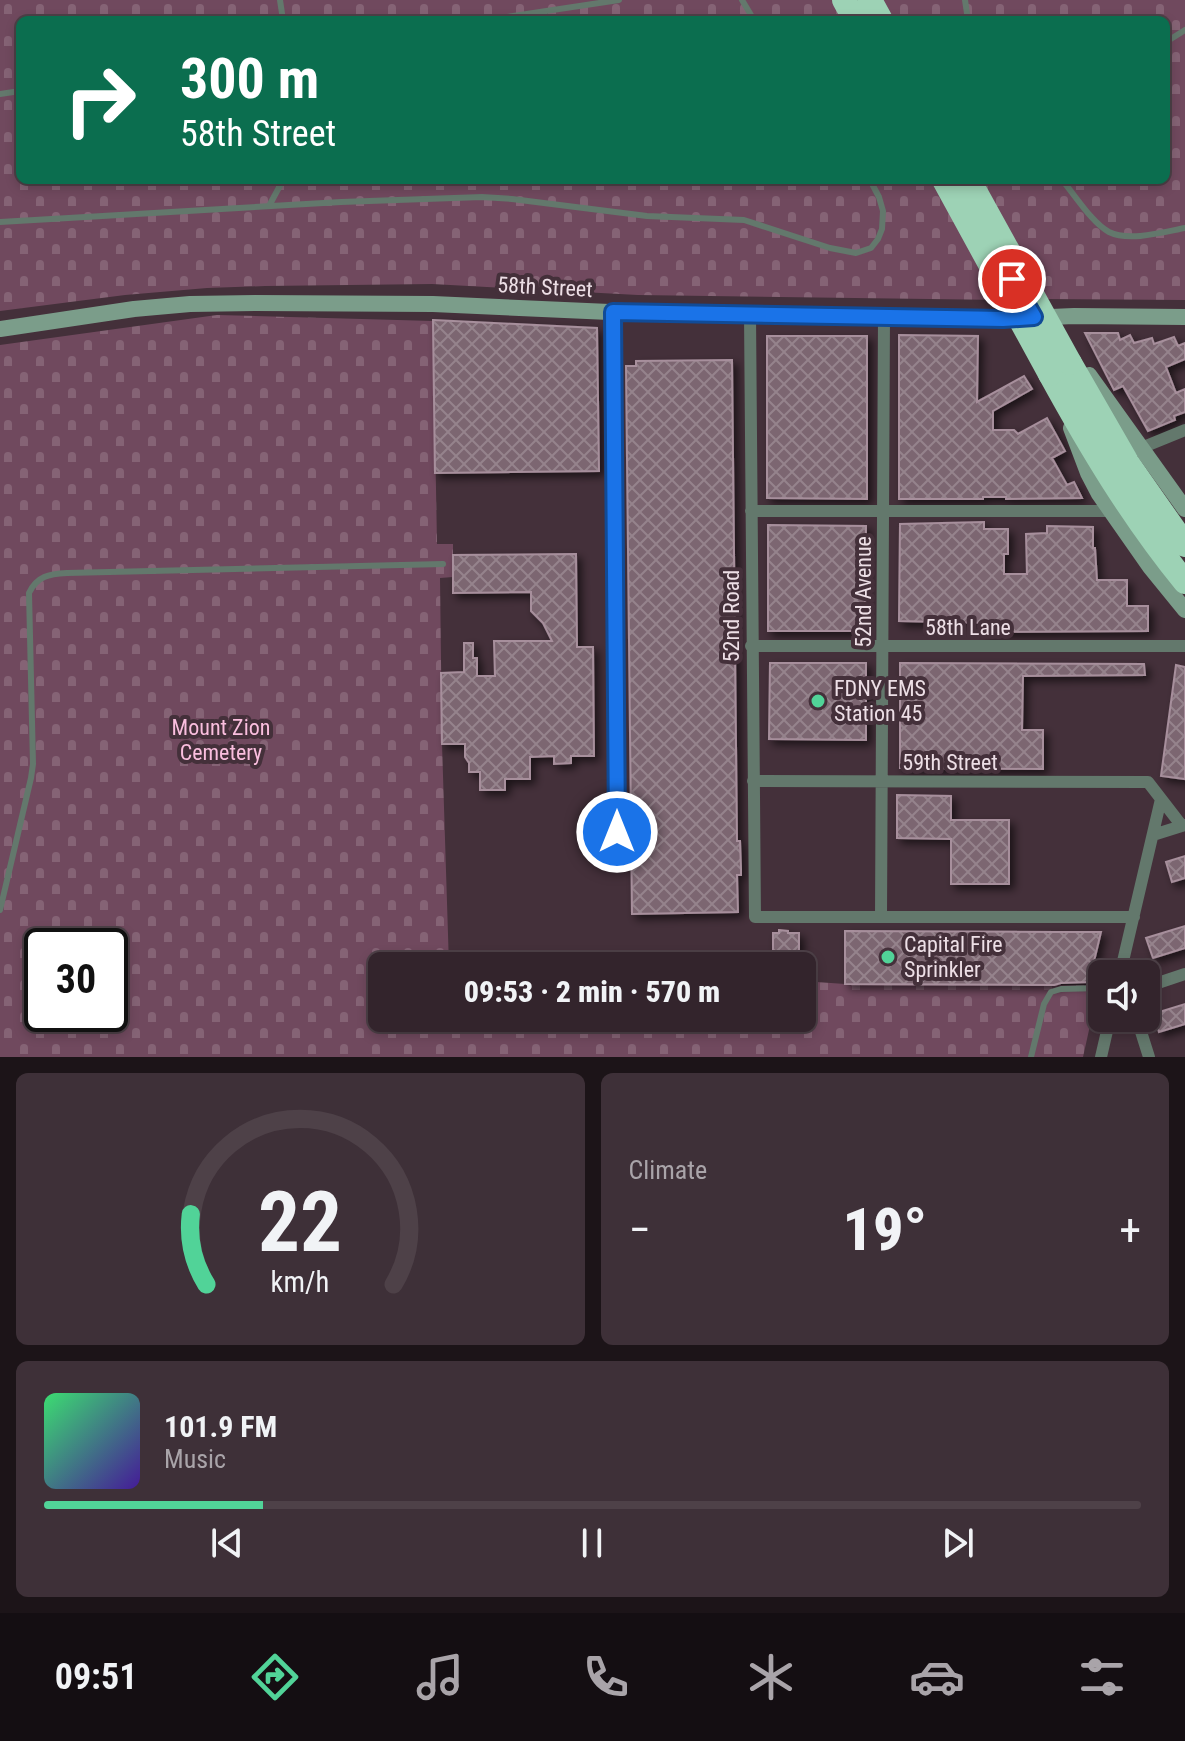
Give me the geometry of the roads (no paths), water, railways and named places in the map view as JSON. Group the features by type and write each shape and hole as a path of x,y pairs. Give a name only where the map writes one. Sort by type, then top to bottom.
{"highway":[{"path":"946,184 1060,368 1185,545"},
{"path":"971,184 1060,368 1089,446 1135,517 1185,582"}],"main road":[{"path":"960,184 1034,317 1061,337 1185,509"},
{"name":"58th Street","path":"0,329 190,304 367,302 613,312 1003,319 1185,317"},
{"path":"1034,317 1034,335 1088,473 1110,511 1185,610"}],"street":[{"path":"613,312 617,832"},
{"name":"52nd Road","path":"750,314 755,917 881,917"},
{"name":"52nd Avenue","path":"881,917 884,316"},
{"path":"1141,448 1185,430"},
{"path":"751,511 1110,511"},
{"name":"58th Lane","path":"751,646 1185,646"},
{"name":"59th Street","path":"753,781 1148,782 1161,799"},
{"path":"1153,835 1184,826 1161,799"},
{"path":"1123,960 1161,799"},
{"path":"881,917 1134,917"},
{"path":"1160,982 1185,974"},
{"path":"1101,1057 1107,1032"},
{"path":"1141,1032 1149,1057"}],"lane":[{"path":"513,16 619,0"},
{"path":"269,206 281,184"},
{"path":"0,222 482,197 632,215 744,220 851,253 871,248 880,234 883,211 872,184"},
{"path":"1065,184 1097,222 1113,234 1131,236 1185,228"},
{"path":"0,910 33,764 29,593 42,576 53,573 443,564"},
{"path":"1031,1057 1044,1004 1051,992 1088,988"}],"place":[{"name":"FDNY EMS Station 45","path":"818,701"},
{"name":"Capital Fire Sprinkler","path":"888,957"}],"park label":[{"name":"Mount Zion Cemetery","path":"221,740"}]}
